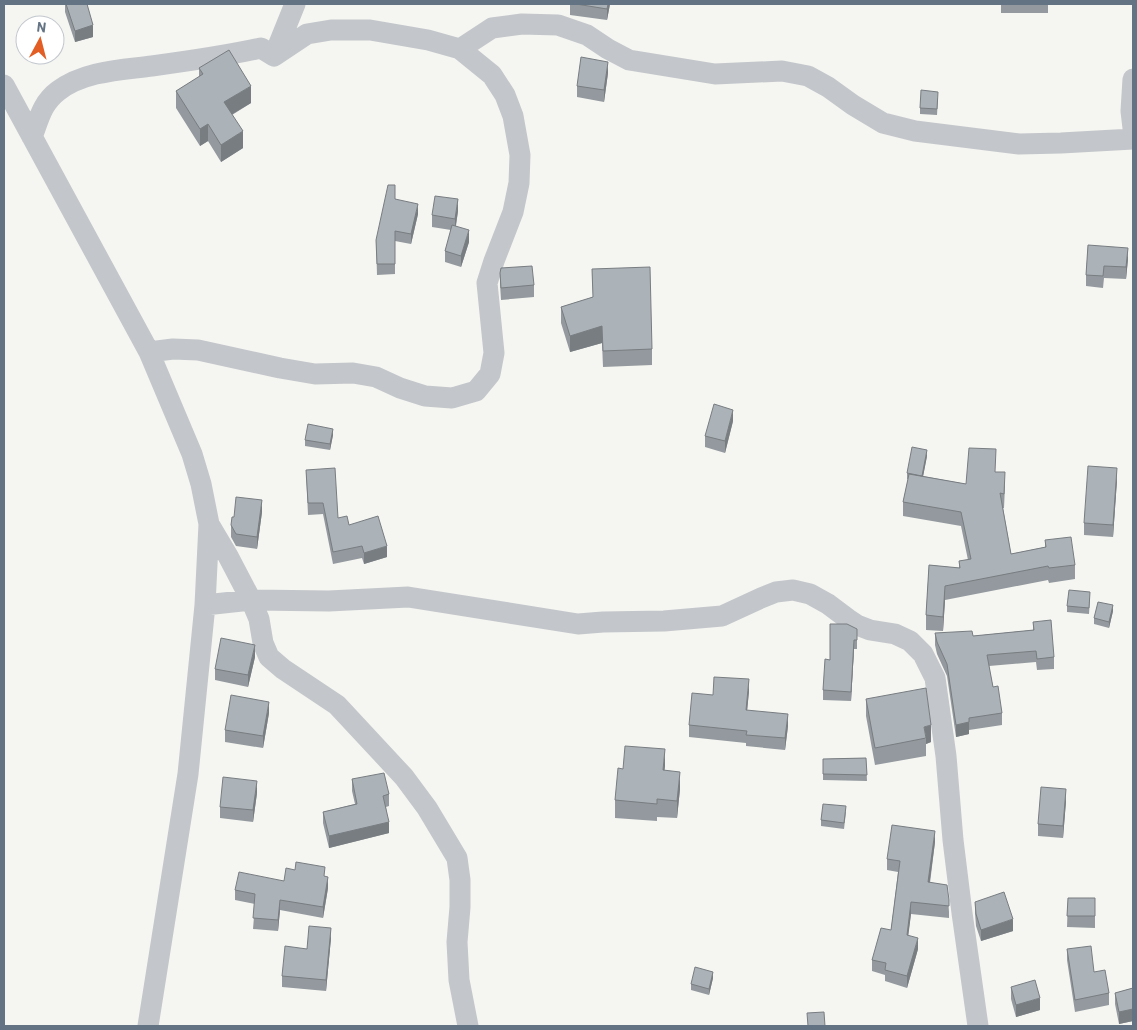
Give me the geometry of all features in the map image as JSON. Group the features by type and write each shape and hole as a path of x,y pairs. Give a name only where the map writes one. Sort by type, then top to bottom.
{"street":[{"path":"274,56 295,4"},
{"path":"460,49 492,28 522,24 558,25 587,35 629,60 715,74 782,71 808,76 883,123 914,131 1019,144 1133,139"},
{"path":"149,352 173,349 198,350 315,374 353,372 376,377 400,388 425,396 452,398 476,391 490,374 494,354 487,283 513,212 519,183 520,155 513,116 505,96 492,75 460,49 428,40 370,30 331,30 307,34 274,56"},
{"path":"32,136 44,105 57,92 73,81 101,73 235,54 261,48 274,56"},
{"path":"1133,79 1131,111 1133,128"},
{"path":"4,85 149,352 192,454 201,484 209,524 205,605 188,774 148,1026"},
{"path":"209,524 251,600 259,619 263,643 269,657 283,670 337,705 404,777 427,808 457,858 460,880 457,942 462,998 468,1026"},
{"path":"205,605 251,600 329,601 408,597 578,624 664,621 722,616 776,592 793,590 816,597 857,625 870,630 895,634 910,641 923,654 935,678 946,756 947,784 961,904 978,1026"}],"building":[{"path":"66,4 87,4 93,25 75,31"},
{"path":"576,4 608,4 607,9"},
{"path":"229,50 251,86 224,102 243,131 221,145 208,124 200,129 176,91 203,74 199,68"},
{"path":"581,57 608,62 604,90 577,86"},
{"path":"921,90 938,92 937,109 920,108"},
{"path":"388,185 395,185 395,199 418,204 411,234 395,231 395,264 377,264 376,240"},
{"path":"435,196 458,199 455,219 432,215"},
{"path":"452,225 469,230 461,256 445,251"},
{"path":"1088,245 1128,248 1126,267 1104,266 1103,276 1086,275"},
{"path":"532,266 534,285 501,288 501,268"},
{"path":"650,267 652,349 603,351 602,326 570,336 561,307 593,297 592,269"},
{"path":"714,404 733,410 725,441 705,436"},
{"path":"308,424 333,429 330,444 305,440"},
{"path":"912,447 927,450 922,476 907,473"},
{"path":"969,448 996,449 995,472 1005,472 1004,494 1000,493 1011,554 1046,547 1045,540 1071,537 1075,565 1049,568 1048,566 945,586 943,617 926,615 929,565 960,568 959,561 971,559 961,512 903,502 909,474 966,484"},
{"path":"1088,466 1117,468 1113,525 1084,523"},
{"path":"335,468 338,518 347,516 349,525 378,516 387,546 364,553 362,546 333,552 323,503 308,503 306,470"},
{"path":"236,497 262,500 257,537 236,534 231,525 232,517 234,517"},
{"path":"1069,590 1090,592 1089,608 1067,606"},
{"path":"1098,602 1113,605 1109,622 1094,618"},
{"path":"1051,620 1054,657 1037,659 1036,651 987,655 993,687 998,686 1002,713 969,718 969,722 956,725 947,664 935,633 972,631 973,636 1034,630 1033,622"},
{"path":"830,624 847,624 857,629 857,640 854,640 851,692 823,690 825,659 830,660"},
{"path":"221,638 255,645 248,675 215,669"},
{"path":"714,677 749,679 746,710 788,714 785,738 746,735 747,731 689,725 692,693 713,695"},
{"path":"926,688 931,725 924,727 926,738 875,748 866,699"},
{"path":"231,695 269,702 263,736 225,730"},
{"path":"625,746 665,749 663,770 680,772 677,801 657,799 657,804 615,800 618,768 623,769"},
{"path":"866,758 867,775 823,774 823,759"},
{"path":"384,773 389,794 383,796 389,822 329,836 323,812 357,804 352,779"},
{"path":"223,777 257,781 253,810 220,807"},
{"path":"1041,787 1066,789 1063,826 1038,824"},
{"path":"823,804 846,806 844,823 821,820"},
{"path":"892,825 935,831 928,882 947,885 949,900 949,906 911,902 907,935 918,938 907,976 885,970 886,963 872,960 881,928 891,930 900,861 887,859"},
{"path":"296,862 325,867 324,876 328,877 323,907 280,900 278,920 253,918 255,894 235,890 239,872 284,881 286,868 295,870"},
{"path":"1004,892 1013,919 981,930 976,914 975,902"},
{"path":"1068,898 1095,898 1095,916 1067,916"},
{"path":"309,926 331,928 326,980 282,976 285,946 307,949"},
{"path":"1091,946 1094,972 1105,970 1109,993 1075,1000 1067,949"},
{"path":"695,967 713,972 709,989 691,984"},
{"path":"1035,980 1040,998 1016,1005 1011,987"},
{"path":"1133,988 1133,1009 1119,1012 1115,993"},
{"path":"824,1012 825,1026 808,1026 807,1013"}]}
